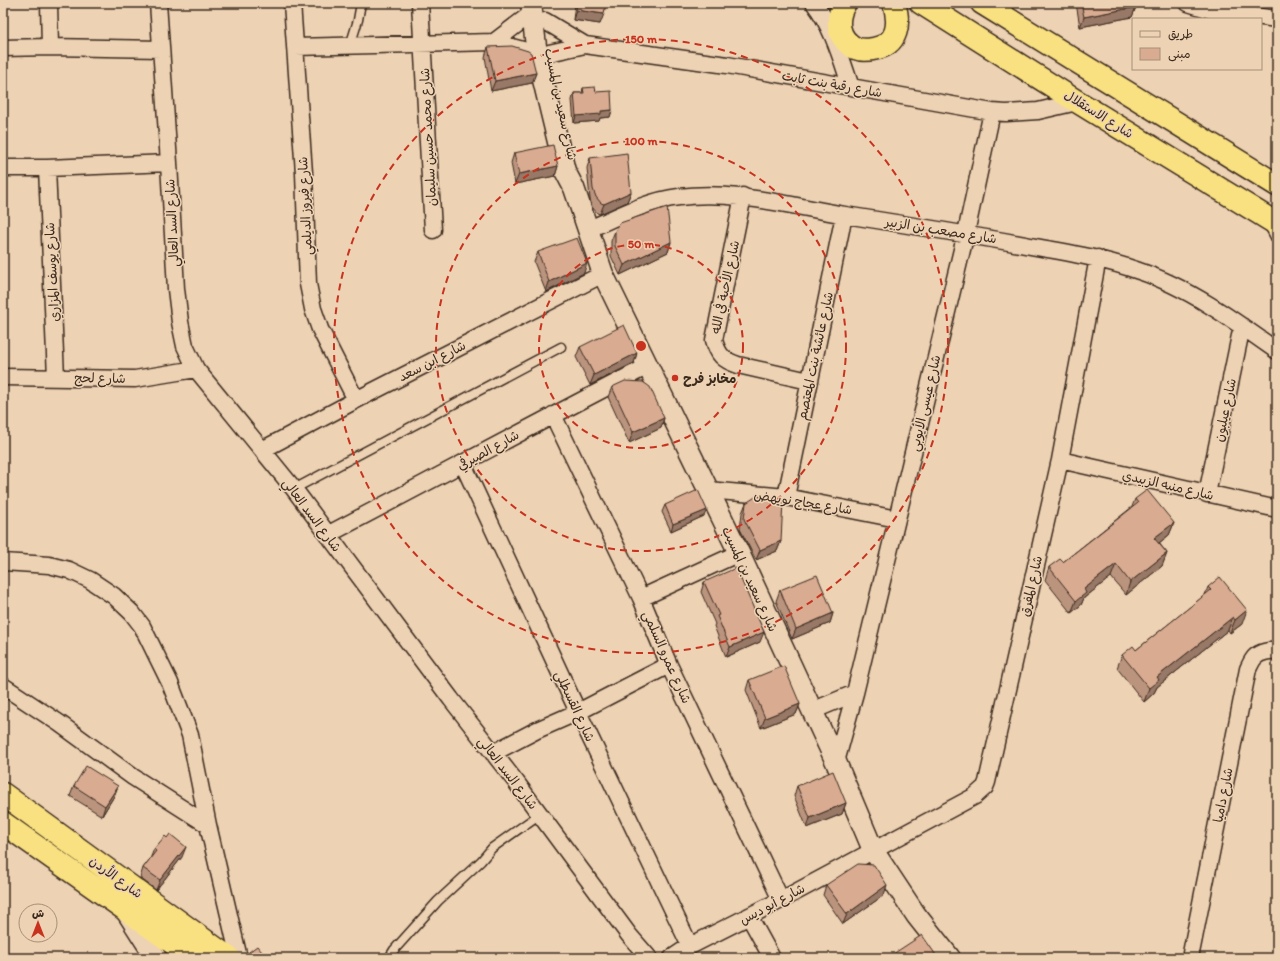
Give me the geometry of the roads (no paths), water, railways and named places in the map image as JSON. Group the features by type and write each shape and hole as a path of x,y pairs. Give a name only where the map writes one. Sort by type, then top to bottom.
{"highway":[{"path":"845,3 840,10 838,17 841,33 847,42 856,48 869,50 886,44 895,34 897,18 894,3"},
{"name":"شارع الاستقلال","path":"921,3 1077,102 1271,220"},
{"path":"982,3 1002,9 1277,185"},
{"name":"شارع الأردن","path":"3,794 230,958"},
{"name":"شارع الأردن","path":"3,823 194,958"}],"street":[{"path":"49,3 50,47"},
{"name":"شارع السد العالي","path":"158,3 176,289 185,346 196,369 294,489 451,699 540,814 629,934 649,958"},
{"name":"شارع فيروز الديلمي","path":"292,3 304,173 308,284 313,309 320,328 356,400"},
{"name":"شارع محمد حسين سليمان","path":"420,3 433,230"},
{"path":"814,3 824,16 832,34 851,87"},
{"path":"1188,3 1211,10 1277,19"},
{"path":"494,42 538,10"},
{"name":"شارع رقية بنت ثابت","path":"538,10 585,44"},
{"name":"شارع سعيد بن المسيب","path":"538,10 544,54 565,171 574,188 602,274 739,553 836,762 873,850 916,915 950,958"},
{"path":"295,47 494,42 544,54"},
{"name":"شارع رقية بنت ثابت","path":"544,54 585,44 727,65 992,112 1006,113 1036,111 1077,102"},
{"path":"3,48 50,47 161,49"},
{"path":"1036,111 1044,96 1044,87 1039,77"},
{"name":"شارع عيسى الأيوبي","path":"836,762 855,693 966,233 992,112"},
{"path":"3,168 169,164"},
{"name":"شارع يوسف المزاري","path":"47,168 56,377"},
{"name":"شارع مصعب بن الزبير","path":"587,230 637,207 655,201 680,197 743,196 844,215 966,233 1098,258 1140,271 1165,281 1197,298 1242,326 1277,351"},
{"name":"شارع الأحبة في الله","path":"743,196 714,340 716,349 728,362 809,381"},
{"name":"شارع عائشة بنت المعتصم","path":"786,498 844,215"},
{"name":"شارع المفرق","path":"873,850 975,796 987,782 1060,460 1098,258"},
{"name":"شارع ابن سعد","path":"262,450 602,274"},
{"name":"شارع عيلبون","path":"1208,494 1242,326"},
{"name":"شارع الصيرفي","path":"327,535 648,366"},
{"name":"شارع لحج","path":"3,377 135,379 196,369"},
{"name":"شارع عمرو السلمي","path":"553,415 641,598 670,666 781,900"},
{"name":"شارع منبه الزبيدي","path":"1060,460 1277,509"},
{"name":"شارع القسطلي","path":"463,464 578,712 690,946"},
{"name":"شارع عجاج نويهض","path":"708,490 786,498 897,519"},
{"path":"641,598 739,553"},
{"path":"3,562 49,565 69,570 90,580 114,596 132,613 142,626 170,683 190,735 208,825 239,958"},
{"name":"شارع داميا","path":"1190,958 1207,880 1248,669 1254,657 1273,650 1277,651"},
{"path":"493,753 537,730 578,712 670,666"},
{"path":"3,686 59,723 133,777 208,825"},
{"path":"812,711 855,693"},
{"name":"شارع أبو ديس","path":"672,958 690,946 781,900 873,850"},
{"path":"126,911 156,958"},
{"path":"749,916 772,958"}],"lane":[{"path":"350,46 358,20 361,3"},
{"path":"1271,220 1269,227 1277,241"},
{"path":"294,489 561,347"},
{"path":"389,958 394,950 438,901 492,848 540,814"}],"place":[{"name":"مخابز فرح","path":"675,378"}]}
